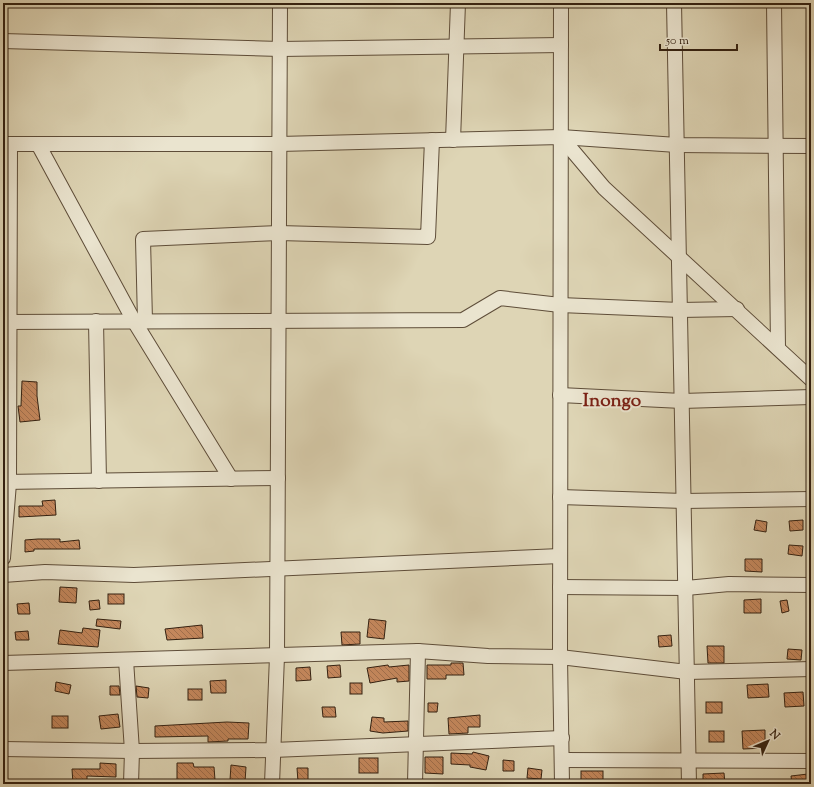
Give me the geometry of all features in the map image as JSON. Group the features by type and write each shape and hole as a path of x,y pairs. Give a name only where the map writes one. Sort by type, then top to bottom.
{"street":[{"path":"272,784 276,656 278,478 280,3"},
{"path":"453,140 458,46 458,3"},
{"path":"561,3 560,657 562,784"},
{"path":"674,3 689,784"},
{"path":"774,3 778,348"},
{"path":"3,41 280,49 561,45"},
{"path":"561,137 604,188 737,309 811,379"},
{"path":"3,558 6,482 7,144 279,144 561,137 677,145 811,146"},
{"path":"139,321 143,239 279,233 428,237 432,140"},
{"path":"38,144 231,479"},
{"path":"7,322 463,320 500,298 560,305 680,310 737,309"},
{"path":"96,321 99,481"},
{"path":"560,395 682,401 811,397"},
{"path":"6,482 278,478"},
{"path":"560,497 684,501 811,498"},
{"path":"3,575 45,572 134,576 277,568 560,556"},
{"path":"560,587 686,588 730,584 811,585"},
{"path":"415,784 418,651"},
{"path":"3,663 418,651 488,656 560,657 688,672 811,670"},
{"path":"126,660 132,751 131,784"},
{"path":"3,749 132,751 273,750 562,738"},
{"path":"562,760 811,761"}],"building":[{"path":"22,381 37,382 40,420 20,422 18,406 21,406"},
{"path":"55,500 56,515 19,517 19,506 43,506 42,501"},
{"path":"756,520 767,522 766,532 754,530"},
{"path":"803,520 803,530 790,531 789,521"},
{"path":"60,539 60,542 79,540 80,549 34,549 34,551 25,552 25,540"},
{"path":"789,545 803,546 802,556 788,554"},
{"path":"745,559 762,559 762,572 745,571"},
{"path":"60,587 77,588 76,603 59,602"},
{"path":"108,594 124,594 124,604 108,604"},
{"path":"761,599 761,613 744,613 744,600"},
{"path":"99,600 100,609 90,610 89,601"},
{"path":"787,600 789,611 782,613 780,601"},
{"path":"29,603 30,614 18,614 17,604"},
{"path":"97,619 121,621 120,629 96,626"},
{"path":"369,619 386,621 384,639 367,637"},
{"path":"202,625 203,638 167,640 165,629"},
{"path":"83,628 100,630 98,647 58,644 60,630 82,633"},
{"path":"28,631 29,640 16,640 15,632"},
{"path":"341,632 360,632 360,644 342,645"},
{"path":"671,635 672,646 659,647 658,636"},
{"path":"707,646 724,646 724,663 708,663"},
{"path":"788,649 802,650 801,660 787,659"},
{"path":"451,663 463,663 464,675 446,675 446,679 427,679 427,665 451,665"},
{"path":"340,665 341,677 328,678 327,666"},
{"path":"388,665 389,667 409,665 409,681 397,682 397,678 370,683 367,668"},
{"path":"310,667 311,680 296,681 296,668"},
{"path":"226,680 226,693 211,693 210,681"},
{"path":"56,682 71,685 69,694 55,691"},
{"path":"350,683 362,683 362,694 350,694"},
{"path":"768,684 769,697 748,698 747,685"},
{"path":"110,686 119,686 120,695 110,695"},
{"path":"136,686 149,688 148,698 137,697"},
{"path":"188,689 202,689 202,700 188,700"},
{"path":"803,692 804,706 785,707 784,693"},
{"path":"706,702 722,702 722,713 706,713"},
{"path":"428,703 438,703 437,712 428,712"},
{"path":"322,707 335,707 336,717 323,717"},
{"path":"118,714 120,727 101,729 99,716"},
{"path":"480,715 480,727 468,727 468,733 449,734 448,718"},
{"path":"52,716 68,716 68,728 52,728"},
{"path":"372,717 384,718 384,722 408,721 408,731 383,733 370,731"},
{"path":"227,722 249,723 248,739 228,739 228,741 208,742 208,736 155,737 155,726"},
{"path":"765,730 765,748 743,749 742,731"},
{"path":"709,731 724,731 724,742 709,742"},
{"path":"473,752 489,756 486,770 470,767 470,765 451,764 451,753 472,754"},
{"path":"425,757 443,757 443,774 425,773"},
{"path":"359,758 378,758 378,773 359,773"},
{"path":"503,760 514,761 514,771 503,771"},
{"path":"100,763 116,764 116,777 87,776 87,784 73,784 72,769 100,769"},
{"path":"177,763 193,763 194,767 214,767 215,780 177,781"},
{"path":"231,765 246,767 245,782 230,780"},
{"path":"297,768 308,768 308,782 298,782"},
{"path":"528,768 542,770 541,779 527,778"},
{"path":"581,771 603,771 603,784 581,784"},
{"path":"724,773 725,784 703,784 703,774"},
{"path":"808,774 809,784 792,784 791,776"}],"district":[{"name":"Inongo","path":"612,401"}]}
